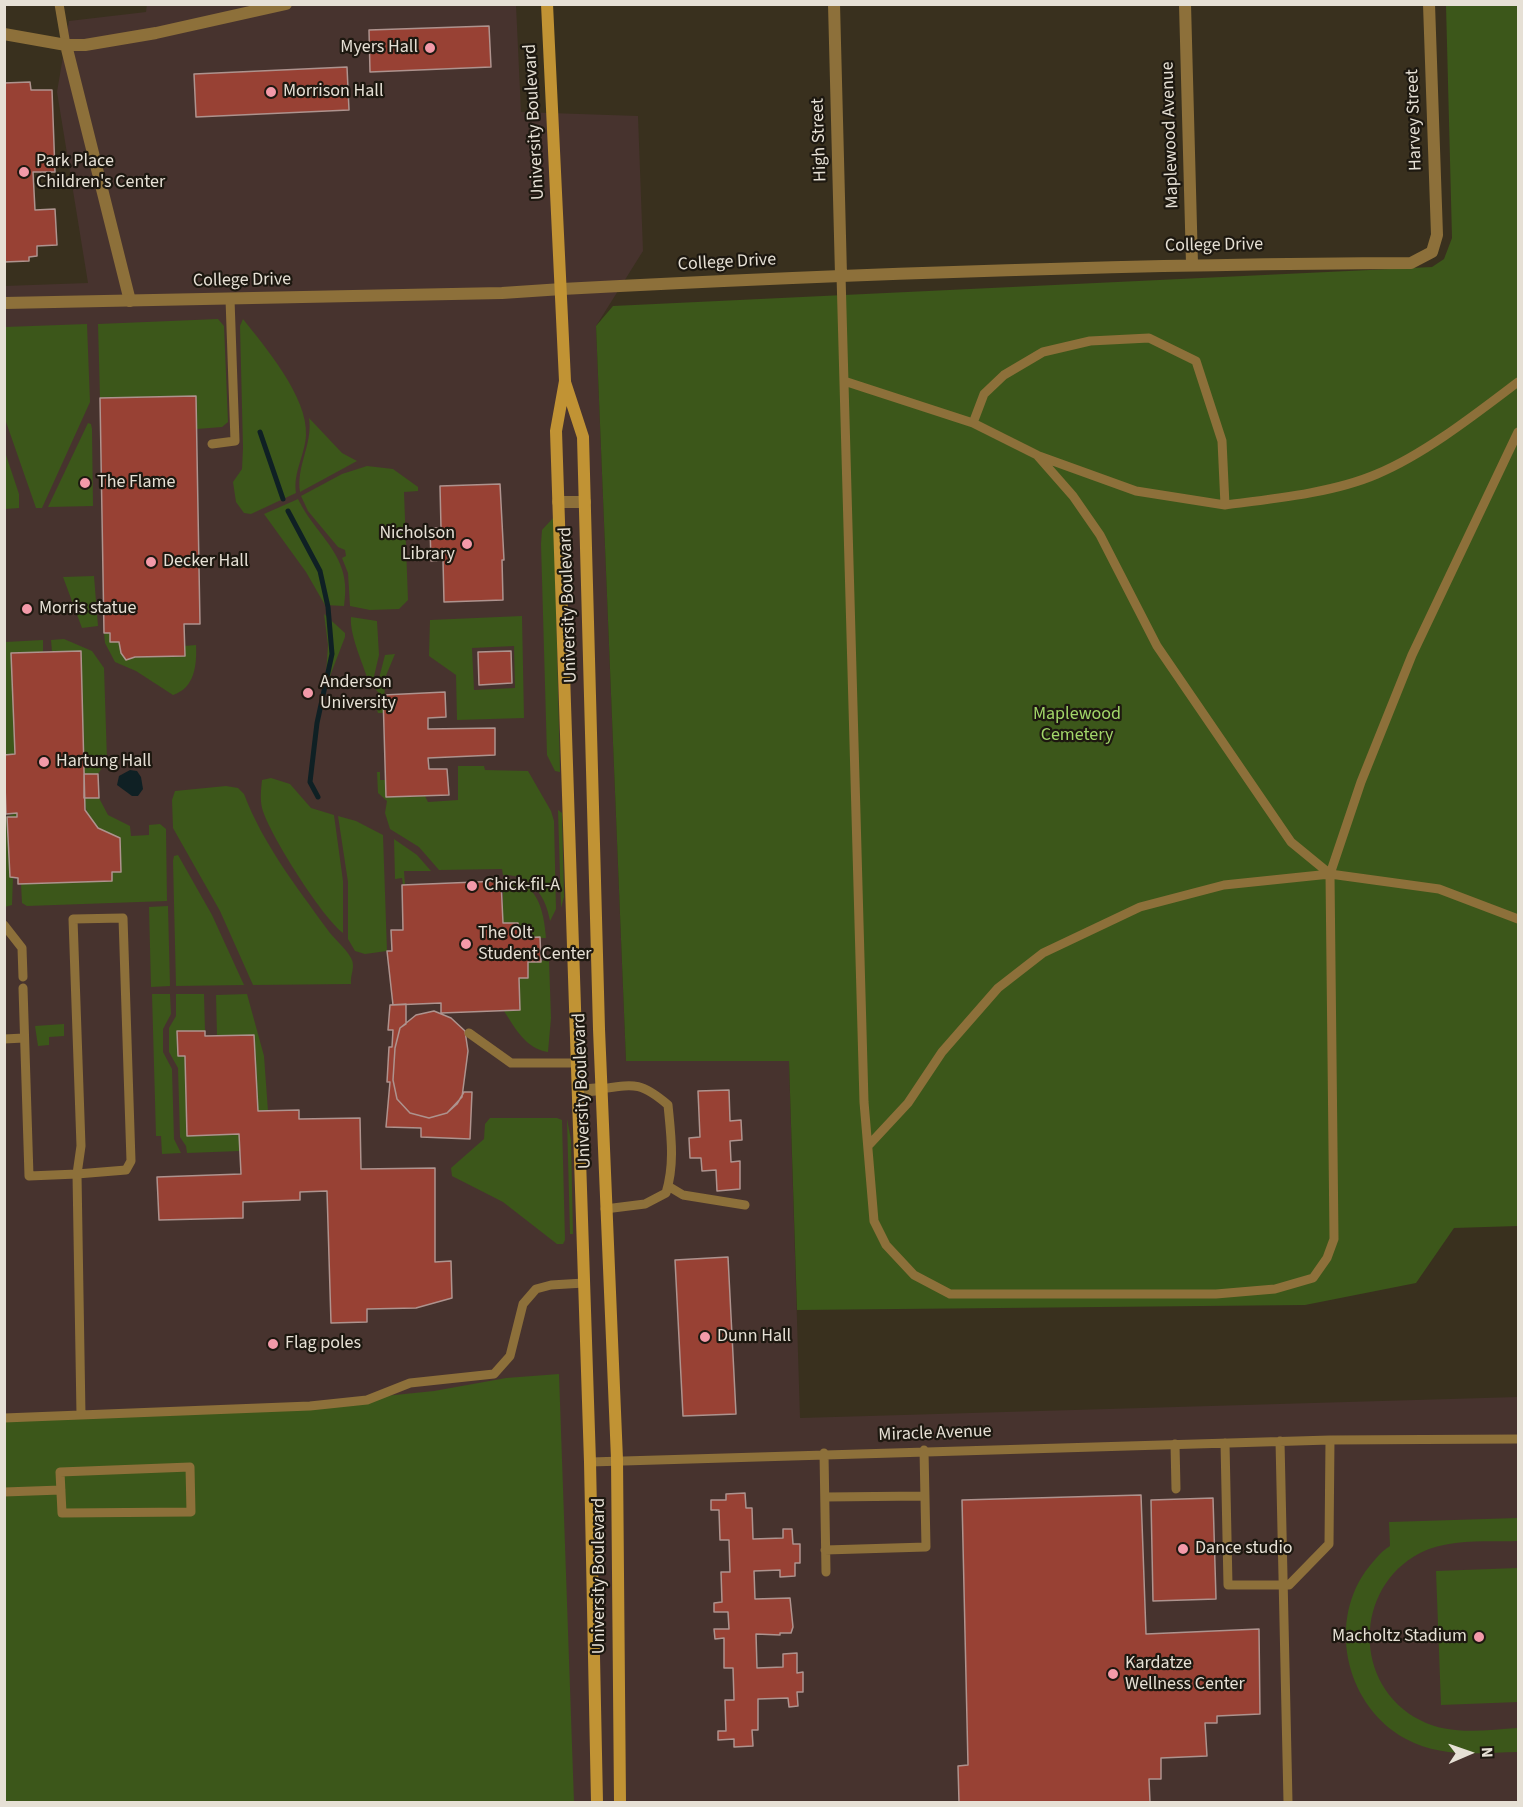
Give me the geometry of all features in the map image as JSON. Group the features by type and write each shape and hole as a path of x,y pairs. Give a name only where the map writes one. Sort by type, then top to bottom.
{"main road":[{"name":"University Boulevard","path":"547,4 565,381 556,431 590,1462 597,1803"},
{"name":"University Boulevard","path":"565,381 583,437 601,1089 617,1460 620,1803"}],"street":[{"path":"4,34 66,45 85,45 156,33 286,4"},
{"name":"High Street","path":"834,4 841,275"},
{"name":"Maplewood Avenue","path":"1185,4 1192,264"},
{"name":"Harvey Street","path":"1429,4 1437,235"},
{"path":"66,45 130,301"},
{"name":"College Drive","path":"4,303 502,293 841,275 1192,264 1411,262 1432,252 1437,235"},
{"path":"558,502 585,502"},
{"path":"578,1091 601,1089"}],"lane":[{"path":"59,4 66,45"},
{"path":"841,275 864,1102 874,1221 886,1245 914,1275 950,1294 1216,1294 1275,1289 1312,1278 1327,1258 1334,1239 1330,874 1361,782 1412,655 1518,432"},
{"path":"212,444 235,441 230,299"},
{"path":"973,423 984,394 1004,375 1043,352 1090,340 1149,339 1196,361 1222,441 1225,505"},
{"path":"844,381 973,423 1037,455 1136,490 1225,505 1295,496 1377,475 1474,416 1518,382"},
{"path":"1037,455 1073,496 1100,535 1156,646 1292,842 1330,874"},
{"path":"868,1146 908,1103 942,1052 998,988 1043,953 1140,907 1224,885 1330,874 1439,889 1518,919"},
{"path":"23,988 29,1176 77,1174 126,1170 131,1161 123,918 73,919 81,1146 77,1174 81,1415"},
{"path":"4,925 22,948 22,977"},
{"path":"469,1033 511,1063 577,1063"},
{"path":"4,1039 24,1038"},
{"path":"601,1089 627,1085 647,1088 668,1105 673,1151 672,1171 666,1193 645,1204 605,1209"},
{"path":"668,1186 683,1195 745,1205"},
{"path":"4,1418 310,1406 367,1400 410,1383 494,1374 510,1356 523,1304 536,1289 551,1285 584,1283"},
{"name":"Miracle Avenue","path":"590,1462 924,1450 1280,1441 1518,1438"},
{"path":"1225,1443 1228,1585 1283,1585 1289,1584 1329,1544 1330,1440"},
{"path":"1280,1441 1288,1803"},
{"path":"1175,1444 1176,1489"},
{"path":"825,1550 926,1547 924,1450"},
{"path":"824,1453 826,1572"},
{"path":"190,1467 191,1512 62,1513 61,1490 60,1472 190,1467"},
{"path":"4,1492 61,1490"},
{"path":"825,1497 925,1497"}],"shaded area":[{"name":"Anderson University","path":"147,4 516,5 521,112 638,116 643,251 596,326 626,1061 789,1061 800,1418 1518,1397 1518,1802 5,1802 4,286 88,283 57,92 69,21 146,12"},
{"path":"130,770 137,771 141,777 143,789 138,796 132,796 117,785 119,776"}],"green space":[{"name":"Maplewood Cemetery","path":"1446,5 1518,5 1518,1226 1454,1228 1416,1283 1305,1305 797,1310 789,1061 626,1061 596,326 613,306 1432,267 1444,259 1452,238"},
{"path":"218,319 224,326 228,422 222,427 197,429 196,396 100,398 98,324"},
{"path":"243,319 284,373 293,389 305,420 306,435 296,478 296,493 251,514 244,513 236,502 233,482 242,469 240,326"},
{"path":"87,324 90,402 42,508 36,508 5,419 5,327"},
{"path":"309,418 342,453 357,461 300,492 300,473 309,437"},
{"path":"88,423 91,424 92,429 93,506 48,507"},
{"path":"5,452 19,494 19,508 5,509"},
{"path":"367,466 393,469 418,487 418,491 404,492 408,600 399,609 370,610 350,606 348,573 342,558 346,556 345,550 338,547 308,511 301,496 342,474"},
{"path":"298,499 338,560 345,588 344,606 325,605 306,572 264,514"},
{"path":"554,517 560,772 555,771 547,755 541,544 542,530"},
{"path":"94,576 98,626 82,628 63,577"},
{"path":"324,614 345,633 325,689 328,645"},
{"path":"522,616 524,718 457,720 456,675 429,656 430,620","holes":["514,646 515,688 474,690 472,648"]},
{"path":"351,617 377,621 379,655 371,689 355,642"},
{"path":"104,633 110,633 110,642 119,642 121,653 127,660 135,657 184,656 184,646 196,645 195,667 190,681 180,692 173,695 136,671 115,662 105,643"},
{"path":"64,639 92,651 104,668 107,760 98,774 84,774 81,651 52,652 51,640"},
{"path":"43,640 43,652 11,654 15,754 5,755 5,642"},
{"path":"395,654 385,678 384,713 378,713 373,698 377,702 379,693 376,690 385,655"},
{"path":"458,766 484,766 485,770 528,771 551,811 554,821 556,909 550,921 541,895 536,888 522,878 503,875 502,869 439,870 419,847 390,829 385,813 387,801 378,793 377,772 380,772 380,780 386,780 386,797 425,796 428,802 458,800"},
{"path":"271,778 290,784 311,808 334,815 343,881 343,933 310,893 285,855 267,820 261,805 262,780"},
{"path":"226,786 238,788 244,794 281,864 327,929 349,954 353,964 351,984 253,985 220,911 173,828 172,800 175,791"},
{"path":"84,798 99,798 108,815 130,826 131,836 149,835 149,825 160,824 166,829 167,901 27,906 22,903 21,884 112,881 112,872 121,872 120,838 106,833 95,824 85,806"},
{"path":"558,810 562,813 564,897 561,908"},
{"path":"17,813 10,877 13,877 12,905 5,907 5,817"},
{"path":"338,816 356,821 383,835 387,951 365,954 355,951 348,939 348,882"},
{"path":"394,839 417,855 431,871 404,871 405,885 403,885 402,878 395,879"},
{"path":"178,855 212,915 244,985 176,986 173,861 174,856"},
{"path":"503,879 515,880 531,890 540,907 546,938 519,938 518,923 503,923"},
{"path":"168,906 170,986 151,987 149,907"},
{"path":"549,960 551,1018 548,1052 533,1047 527,1042 504,1011 520,1010 519,978 528,977 528,962"},
{"path":"152,994 170,994 171,1014 163,1029 163,1052 172,1069 174,1139 181,1153 162,1154 161,1136 156,1136"},
{"path":"176,994 204,994 205,1031 177,1032 178,1055 185,1056 188,1136 239,1134 240,1151 187,1153 186,1146 180,1137 178,1068 169,1052 169,1028 176,1016"},
{"path":"247,994 264,1056 268,1111 258,1111 254,1035 217,1036 216,995"},
{"path":"64,1024 64,1036 49,1037 49,1045 38,1046 35,1026"},
{"path":"490,1118 557,1118 562,1120 565,1240 563,1244 557,1244 503,1202 452,1176 451,1168 484,1139 485,1124"},
{"path":"567,1119 571,1140 573,1234 570,1234"},
{"path":"559,1374 574,1802 5,1802 4,1418 267,1408 434,1391 506,1378"},
{"path":"1518,1518 1518,1541 1443,1545 1420,1553 1398,1569 1382,1589 1373,1612 1370,1637 1373,1661 1382,1684 1398,1704 1420,1720 1443,1728 1481,1731 1518,1728 1518,1752 1447,1752 1406,1739 1386,1725 1370,1708 1358,1687 1350,1664 1346,1641 1347,1617 1353,1594 1365,1572 1390,1546 1389,1522"},
{"name":"Macholtz Stadium","path":"1518,1568 1518,1702 1441,1705 1436,1571"}],"building":[{"name":"Myers Hall","path":"489,26 491,67 370,72 369,30"},
{"name":"Morrison Hall","path":"347,67 349,110 196,117 194,74"},
{"name":"Park Place Children's Center","path":"30,82 31,90 52,90 55,172 33,172 35,210 55,209 57,245 37,246 37,256 29,257 29,261 4,262 4,83"},
{"name":"Decker Hall","path":"196,396 200,624 184,624 185,656 135,657 126,660 121,653 119,642 110,642 110,633 104,633 100,398"},
{"name":"Nicholson Library","path":"500,484 504,560 502,560 503,600 444,602 443,560 431,561 430,528 441,528 440,486"},
{"name":"Hartung Hall","path":"81,651 85,810 98,828 120,838 121,872 112,872 112,881 18,884 18,878 10,877 7,817 17,817 17,813 6,814 4,755 15,754 11,653"},
{"path":"511,651 512,683 479,685 478,652"},
{"path":"445,692 446,717 428,718 428,729 495,728 495,755 428,758 429,769 447,769 449,795 386,797 383,695"},
{"path":"84,774 98,774 99,798 84,798"},
{"name":"The Olt Student Center","path":"501,881 503,923 518,923 519,938 540,937 541,962 528,962 528,978 519,978 520,1010 441,1013 441,1003 393,1005 387,951 392,951 391,930 403,930 402,885"},
{"path":"406,1004 406,1024 400,1028 395,1048 393,1080 397,1099 410,1113 429,1118 447,1113 457,1104 464,1092 472,1092 470,1139 421,1137 421,1128 386,1127 390,1082 387,1082 389,1047 392,1047 393,1030 388,1030 390,1005"},
{"path":"434,1011 451,1018 465,1031 468,1051 462,1097 447,1113 429,1118 410,1113 397,1099 393,1080 395,1048 400,1028 416,1015"},
{"path":"177,1031 205,1031 205,1036 254,1035 258,1111 299,1110 299,1119 360,1118 361,1169 435,1168 435,1262 451,1261 452,1298 416,1308 367,1309 367,1322 331,1323 327,1191 300,1192 300,1200 243,1202 243,1218 159,1220 157,1177 241,1174 239,1134 187,1136 185,1056 178,1056"},
{"path":"729,1090 730,1121 741,1120 742,1140 730,1141 731,1162 740,1161 740,1189 717,1191 716,1170 702,1171 701,1158 690,1158 689,1138 700,1137 698,1091"},
{"name":"Dunn Hall","path":"728,1257 736,1414 683,1416 675,1260"},
{"path":"745,1493 746,1508 752,1508 753,1539 783,1538 783,1529 792,1529 793,1544 800,1544 800,1563 795,1563 795,1576 780,1577 780,1570 754,1571 755,1599 790,1598 793,1627 791,1633 756,1634 757,1668 783,1667 783,1654 797,1653 797,1673 803,1672 803,1692 797,1692 798,1706 789,1707 788,1698 758,1699 758,1730 752,1730 753,1746 734,1747 734,1739 718,1740 718,1731 726,1731 725,1700 734,1700 733,1668 724,1668 724,1638 715,1639 714,1629 729,1629 728,1612 714,1612 714,1603 722,1602 721,1572 730,1572 729,1540 720,1540 719,1510 711,1510 711,1500 726,1500 726,1494"},
{"name":"Kardatze Wellness Center","path":"1141,1495 1146,1634 1259,1629 1260,1714 1217,1716 1217,1723 1205,1723 1207,1756 1161,1758 1161,1779 1149,1779 1150,1802 959,1802 958,1766 968,1765 962,1500"},
{"name":"Dance studio","path":"1213,1498 1216,1599 1153,1601 1151,1500"}],"waterway":[{"path":"260,432 283,499"},
{"path":"288,511 320,571 328,607 332,654 317,723 310,782 318,797"}],"place":[{"name":"Myers Hall","path":"430,48"},
{"name":"Morrison Hall","path":"271,92"},
{"name":"Park Place Children's Center","path":"24,172"},
{"name":"The Flame","path":"85,483"},
{"name":"Nicholson Library","path":"467,544"},
{"name":"Decker Hall","path":"151,562"},
{"name":"Morris statue","path":"27,609"},
{"name":"Anderson University","path":"308,693"},
{"name":"Hartung Hall","path":"44,762"},
{"name":"Chick-fil-A","path":"472,886"},
{"name":"The Olt Student Center","path":"466,944"},
{"name":"Dunn Hall","path":"705,1337"},
{"name":"Flag poles","path":"273,1344"},
{"name":"Dance studio","path":"1183,1549"},
{"name":"Macholtz Stadium","path":"1479,1637"},
{"name":"Kardatze Wellness Center","path":"1113,1674"}]}
